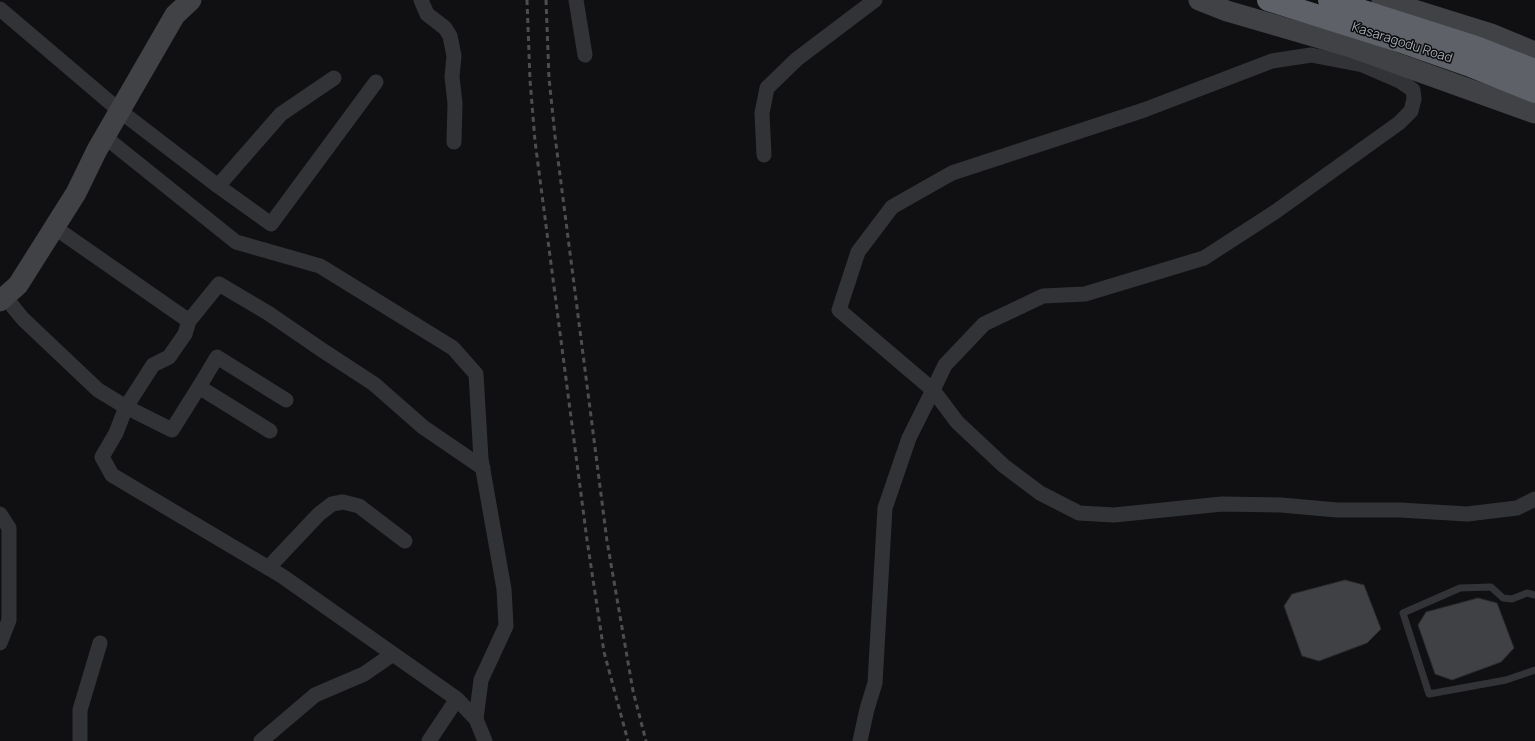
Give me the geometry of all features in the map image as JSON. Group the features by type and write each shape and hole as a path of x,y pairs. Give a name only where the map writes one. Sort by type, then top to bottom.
{"highway":[{"name":"Kasaragodu Road","path":"1268,0 1468,65 1535,92"},
{"name":"Kasaragodu Road","path":"1329,0 1387,5 1476,47 1535,70"}],"street":[{"path":"191,0 175,14 105,137 76,193 18,285 2,299 98,390 126,407 172,430 217,358 286,400"},
{"path":"421,0 426,14 445,28 450,36 454,56 452,77 455,103 454,142"},
{"path":"576,0 584,55"},
{"path":"764,155 762,113 767,88 797,59 875,0"},
{"path":"1199,0 1366,59 1535,113"},
{"path":"1387,5 1491,34 1535,52"},
{"path":"0,9 120,111 218,186 271,224 376,82"},
{"path":"860,741 866,709 874,683 885,508 909,438 933,390 945,366 984,324 1043,296 1085,294 1204,258 1275,212 1399,122 1411,111 1414,99 1413,90 1366,59 1311,55 1272,61 1144,110 952,173 892,207 858,252 839,310 933,390 958,422 1004,466 1040,492 1079,513 1114,515 1222,504 1281,505 1337,510 1400,510 1467,514 1517,508 1535,499"},
{"path":"218,186 281,114 334,78"},
{"path":"105,137 236,242 320,266 453,348 476,374 483,468 504,589 506,626 481,680 476,718"},
{"path":"54,227 189,321"},
{"path":"483,468 423,427 374,384 268,313 218,284 189,321 185,334 170,357 153,365 126,407 116,433 102,458 112,475 282,576 457,699 476,718 485,741"},
{"path":"199,387 270,431"},
{"path":"268,568 319,514 332,504 343,502 359,506 405,541"},
{"path":"0,514 9,528 9,620 0,644"},
{"path":"80,741 80,710 100,643"},
{"path":"261,741 315,695 364,674 393,654"},
{"path":"429,741 457,699"}],"lane":[{"path":"1535,595 1526,592 1512,598 1503,598 1491,587 1460,588 1403,613 1429,694 1506,680 1535,670"}],"building":[{"path":"1345,580 1364,585 1381,629 1367,643 1319,661 1302,656 1284,606 1292,594"},
{"path":"1478,598 1497,603 1514,648 1501,662 1452,680 1435,674 1418,625 1426,612"}],"railway":[{"path":"527,0 530,80 535,141 587,540 604,652 628,741"},
{"path":"546,0 549,78 555,136 607,541 633,691 646,741"}]}
